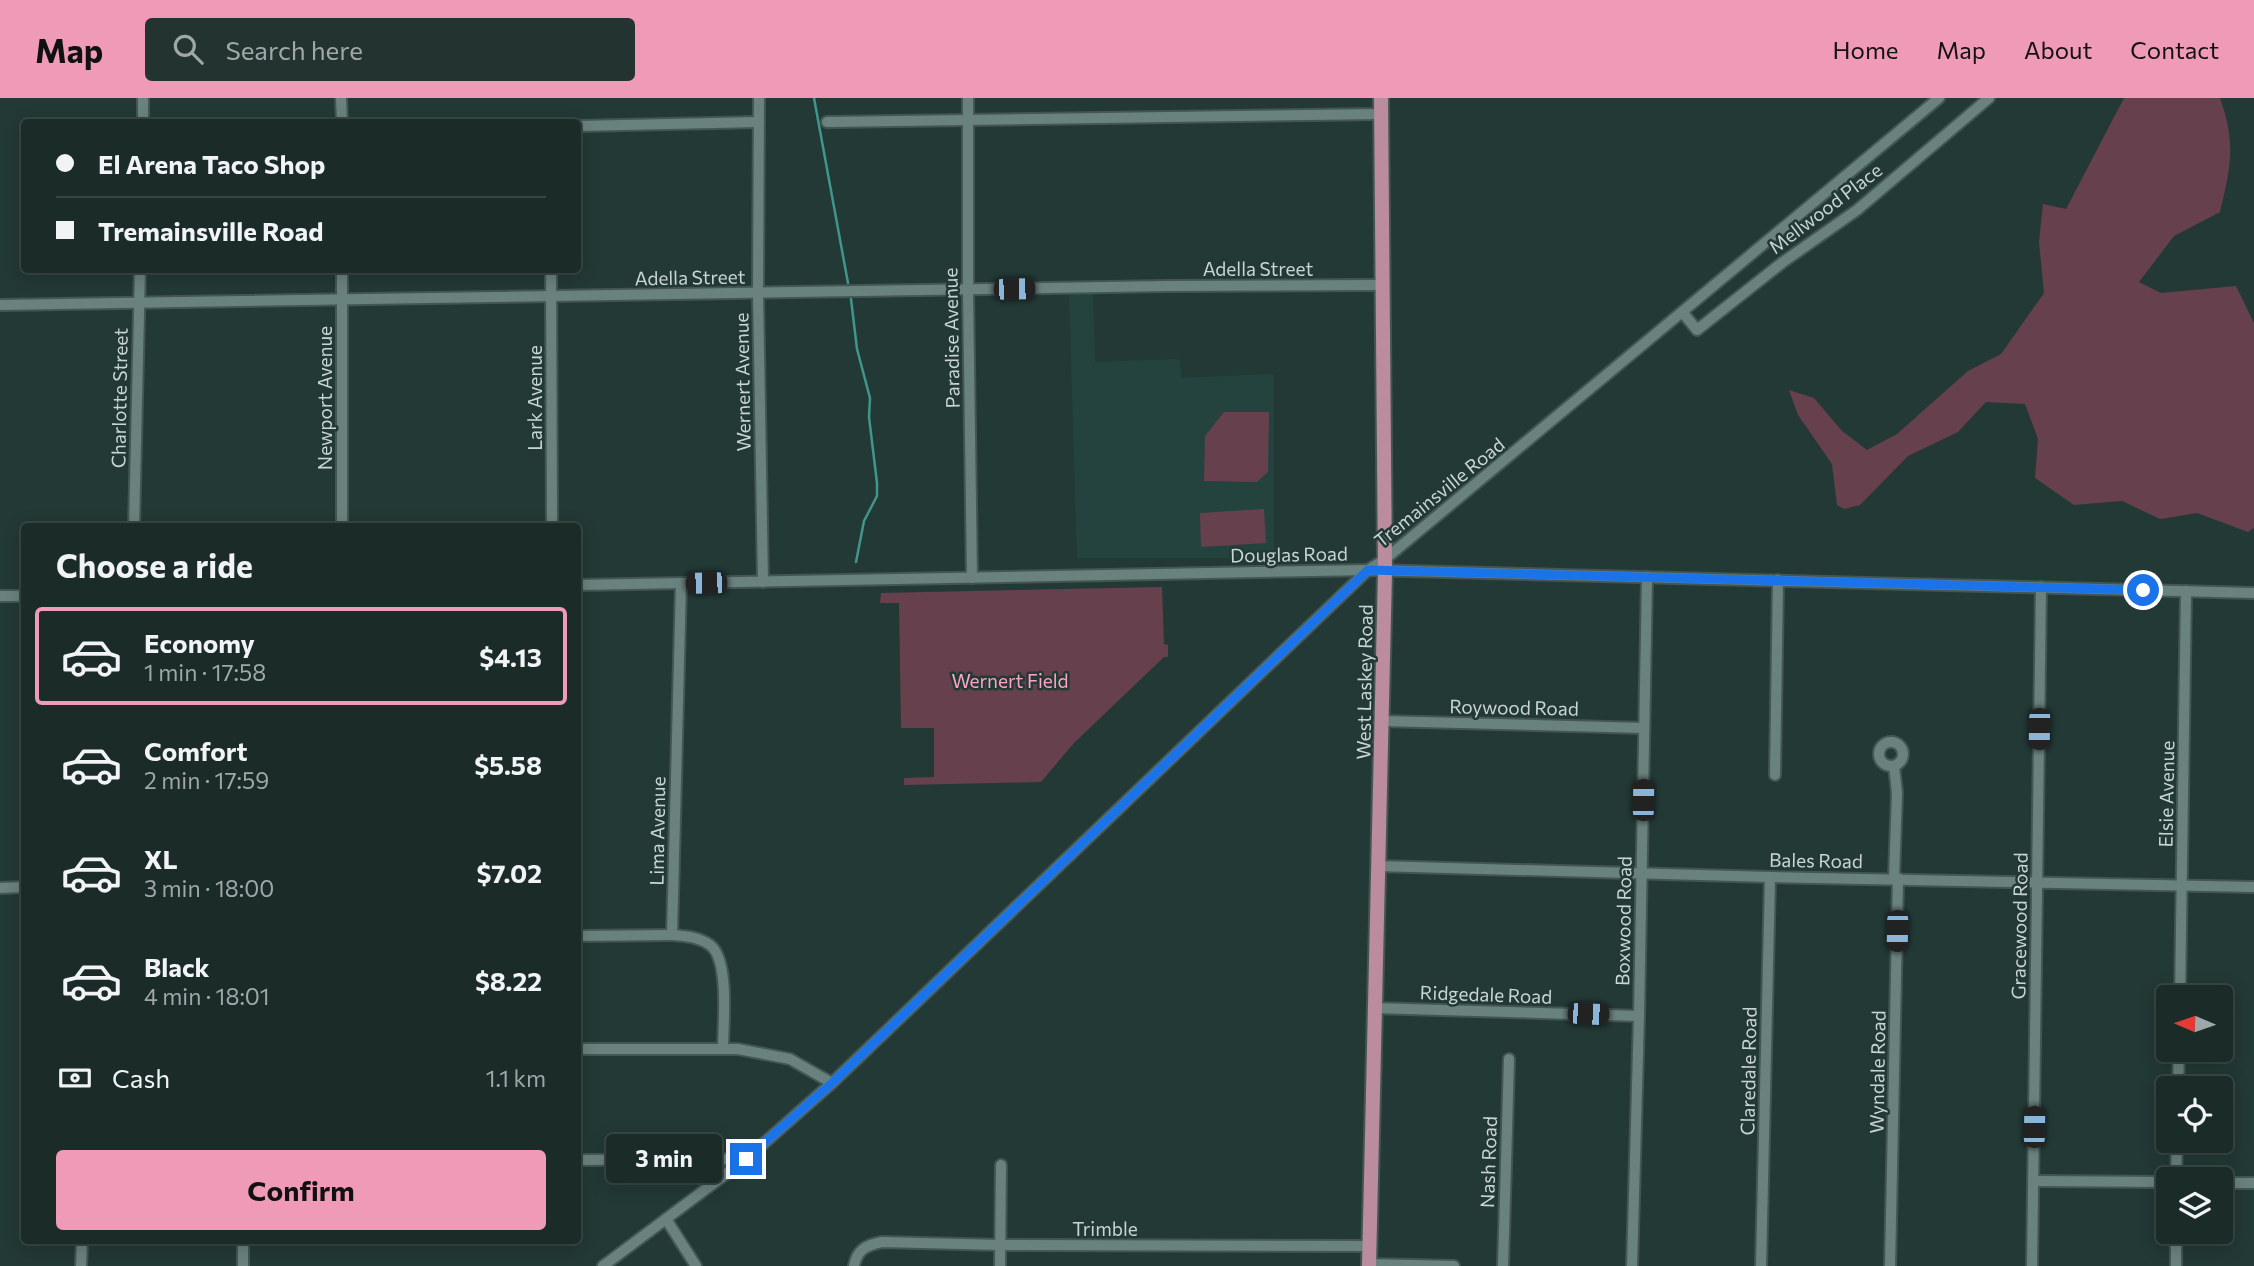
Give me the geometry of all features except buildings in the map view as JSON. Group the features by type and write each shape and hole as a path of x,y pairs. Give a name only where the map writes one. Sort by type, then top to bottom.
{"main road":[{"name":"West Laskey Road","path":"1369,1265 1385,565 1381,98"}],"street":[{"path":"143,98 143,119"},
{"path":"341,98 342,119"},
{"name":"Wernert Avenue","path":"759,98 758,294 762,582"},
{"name":"Paradise Avenue","path":"968,98 972,578"},
{"name":"Tremainsville Road","path":"1385,565 1939,98"},
{"name":"Mellwood Place","path":"1683,313 1697,330 1783,262 1857,210 1989,98"},
{"path":"827,122 1381,114"},
{"path":"581,126 759,122"},
{"name":"Charlotte Street","path":"134,523 139,273"},
{"name":"Newport Avenue","path":"342,273 342,523"},
{"name":"Lark Avenue","path":"551,273 552,523"},
{"name":"Adella Street","path":"0,305 1381,285"},
{"name":"Douglas Road","path":"581,585 1368,570 1385,565 1647,577 2254,593"},
{"name":"Tremainsville Road","path":"603,1266 746,1159 832,1083 1368,570"},
{"name":"Boxwood Road","path":"1632,1266 1647,577"},
{"path":"1774,775 1778,580"},
{"name":"Lima Avenue","path":"673,935 681,583"},
{"name":"Gracewood Road","path":"2032,1266 2041,587"},
{"name":"Elsie Avenue","path":"2180,985 2186,591"},
{"path":"0,596 21,596"},
{"name":"Roywood Road","path":"1383,721 1644,728"},
{"name":"Wyndale Road","path":"1890,1266 1897,793 1894,766"},
{"name":"Bales Road","path":"1377,866 2254,887"},
{"name":"Claredale Road","path":"1761,1266 1770,877"},
{"path":"0,888 21,887"},
{"path":"581,936 673,935 692,937 711,945 719,956 723,973 723,1048"},
{"name":"Ridgedale Road","path":"1374,1008 1639,1016"},
{"path":"581,1049 723,1048 790,1059 832,1083"},
{"name":"Nash Road","path":"1503,1266 1508,1059"},
{"path":"581,1160 746,1159"},
{"path":"1000,1266 1001,1165"},
{"path":"2033,1181 2156,1182"},
{"path":"2233,1183 2254,1184"},
{"path":"666,1219 696,1266"},
{"path":"81,1266 82,1244"},
{"path":"243,1244 243,1266"},
{"name":"Trimble","path":"854,1266 856,1257 870,1244 1370,1246"},
{"path":"2176,1244 2176,1266"},
{"path":"1369,1265 1454,1266"}],"shaded area":[{"path":"1093,294 1095,362 1180,359 1181,378 1274,374 1274,558 1077,558 1069,295"}],"green space":[{"path":"2124,98 2220,98 2225,114 2230,155 2220,212 2174,236 2139,282 2161,293 2236,286 2254,323 2254,528 2248,532 2197,513 2160,519 2122,501 2074,505 2035,478 2038,439 2025,404 1986,402 1958,432 1908,456 1860,505 1844,509 1837,505 1832,464 1798,415 1789,390 1814,398 1842,431 1867,450 1897,434 1968,371 2001,354 2044,293 2039,242 2043,204 2066,209"},
{"path":"1224,412 1269,412 1268,472 1257,482 1204,481 1205,436"},
{"path":"1264,509 1266,543 1201,547 1200,513"},
{"name":"Wernert Field","path":"1162,587 1164,644 1168,645 1168,657 1164,657 1074,743 1041,782 904,785 904,778 934,777 934,728 901,728 899,603 880,603 881,593"}],"waterway":[{"path":"814,98 848,283"},
{"path":"851,299 857,349 870,398 869,417 877,483 877,496 864,521 856,562"}],"route":[{"path":"746,1159 832,1083 1368,570 2143,590"}]}
